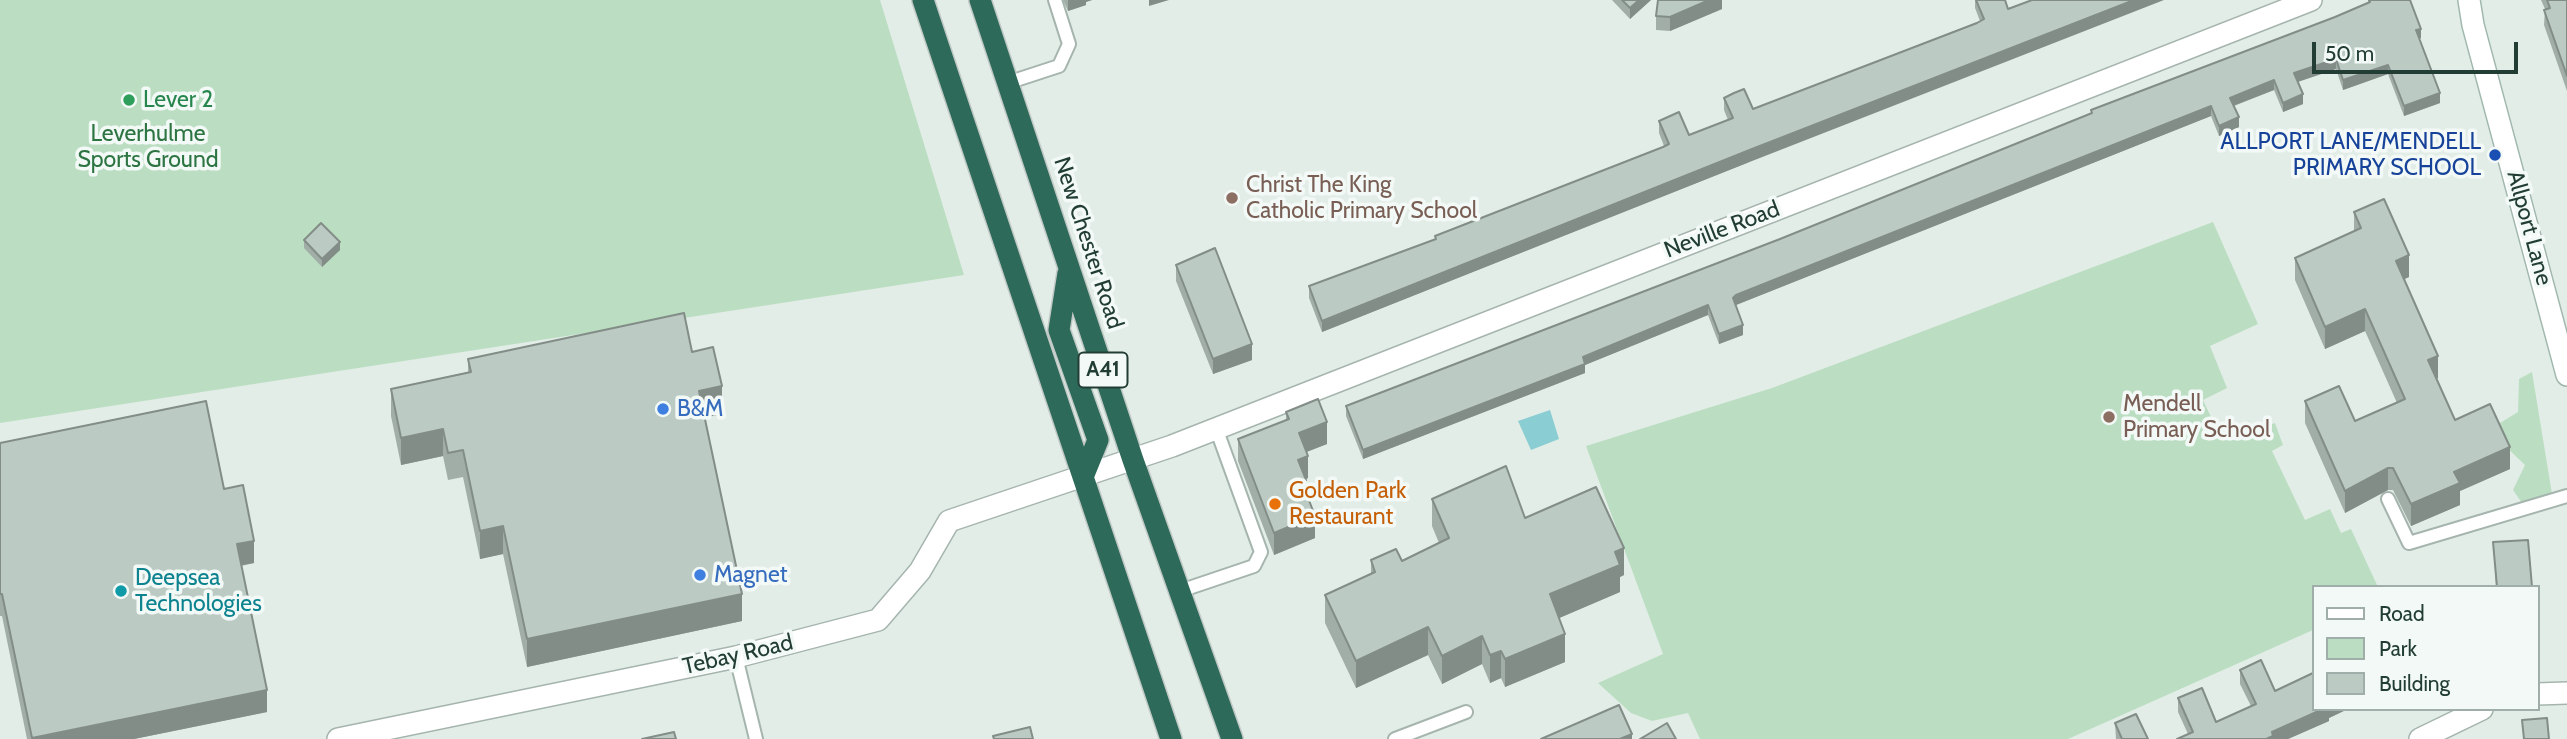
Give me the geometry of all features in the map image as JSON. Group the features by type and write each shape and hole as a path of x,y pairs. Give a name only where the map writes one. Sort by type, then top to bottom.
{"highway":[{"name":"A41","path":"923,0 1171,739"},
{"name":"New Chester Road","path":"980,0 1133,460 1232,739"},
{"path":"1069,268 1059,330 1098,440 1083,477"}],"street":[{"name":"Neville Road","path":"1133,460 2311,0"},
{"name":"Allport Lane","path":"2469,0 2473,25 2564,344 2567,375"},
{"name":"Tebay Road","path":"338,739 384,734 736,657 878,620 920,572 949,521 1133,460"},
{"path":"2539,694 2567,693"},
{"path":"2420,739 2478,711"}],"lane":[{"path":"1007,83 1059,66 1069,44 1055,0"},
{"path":"1180,591 1254,566 1261,552 1216,428"},
{"path":"2388,499 2409,542 2567,496"},
{"path":"736,657 754,737"},
{"path":"1395,739 1465,712"}],"green space":[{"name":"Leverhulme Sports Ground","path":"0,0 880,0 964,275 0,423"},
{"name":"Mendell Primary School","path":"2213,222 2258,324 2210,346 2227,388 2203,400 2220,436 2249,421 2254,430 2275,423 2283,445 2272,451 2305,520 2330,509 2341,533 2351,529 2377,585 2312,585 2312,630 2068,739 1700,739 1688,713 1652,721 1631,713 1598,683 1663,654 1586,446 1772,388"},
{"path":"2532,372 2552,494 2522,503 2513,490 2525,465 2502,443 2500,423 2518,412 2519,379"}],"water":[{"path":"1550,410 1559,439 1531,450 1518,421"}],"building":[{"path":"1622,0 1639,0 1630,8"},
{"path":"1658,0 1709,0 1670,17 1656,16"},
{"path":"1976,0 2005,0 2008,9 2032,0 2134,0 1322,321 1309,286 1436,239 1435,236 1663,147 1669,144 1659,121 1679,112 1689,135 1733,118 1724,98 1744,89 1753,109 1977,23 1984,19"},
{"path":"2369,0 2410,0 2421,29 2416,30 2440,93 2404,106 2388,65 2343,80 2336,59 2294,73 2303,94 2283,103 2274,80 2230,98 2239,117 2219,126 2211,106 1736,295 1733,298 1743,325 1719,334 1708,305 1583,357 1585,364 1363,450 1346,406 1780,239 2092,113 2091,110 2335,17 2370,2"},
{"path":"2547,0 2567,0 2567,76 2544,10 2550,8"},
{"name":"Mendell Primary School","path":"2384,199 2409,255 2396,261 2438,356 2428,360 2455,420 2490,404 2510,447 2454,472 2460,483 2411,504 2393,468 2388,468 2345,491 2305,401 2339,386 2355,421 2405,399 2365,309 2325,327 2295,258 2361,228 2354,212"},
{"path":"321,223 340,242 322,259 304,240"},
{"path":"1215,248 1252,344 1213,359 1176,265"},
{"path":"684,313 692,352 713,347 722,386 699,391 742,594 527,639 503,526 480,531 463,450 448,453 443,429 401,438 391,389 471,372 468,359"},
{"path":"1318,399 1327,422 1299,433 1308,456 1298,460 1306,480 1302,482 1315,516 1274,533 1238,439 1289,419 1286,412"},
{"name":"Deepsea Technologies","path":"206,401 224,489 243,485 254,541 237,544 267,690 32,738 0,594 0,443"},
{"path":"1506,466 1525,518 1596,487 1624,548 1615,552 1620,565 1550,594 1565,634 1505,659 1501,651 1490,655 1482,636 1442,656 1428,627 1356,661 1325,595 1375,572 1371,560 1396,549 1402,561 1449,538 1432,499"},
{"path":"2528,540 2532,585 2497,585 2493,542"},
{"path":"2261,660 2275,691 2312,673 2312,711 2319,711 2272,732 2273,736 2266,739 2177,739 2193,732 2178,698 2202,688 2216,722 2256,704 2240,670"},
{"path":"1619,705 1632,734 1620,739 1541,739"},
{"path":"2136,714 2148,739 2122,739 2115,723"},
{"path":"2547,718 2549,739 2524,739 2522,720"},
{"path":"1667,723 1676,739 1640,739"},
{"path":"1030,727 1033,739 994,739 993,736"},
{"path":"674,732 676,739 642,739"}],"place":[{"name":"Lever 2","path":"129,100"},
{"name":"ALLPORT LANE/MENDELL PRIMARY SCHOOL","path":"2495,155"},
{"name":"Christ The King Catholic Primary School","path":"1232,198"},
{"name":"B&M","path":"663,409"},
{"name":"Mendell Primary School","path":"2109,417"},
{"name":"Golden Park Restaurant","path":"1275,504"},
{"name":"Magnet","path":"700,575"},
{"name":"Deepsea Technologies","path":"121,591"}]}
